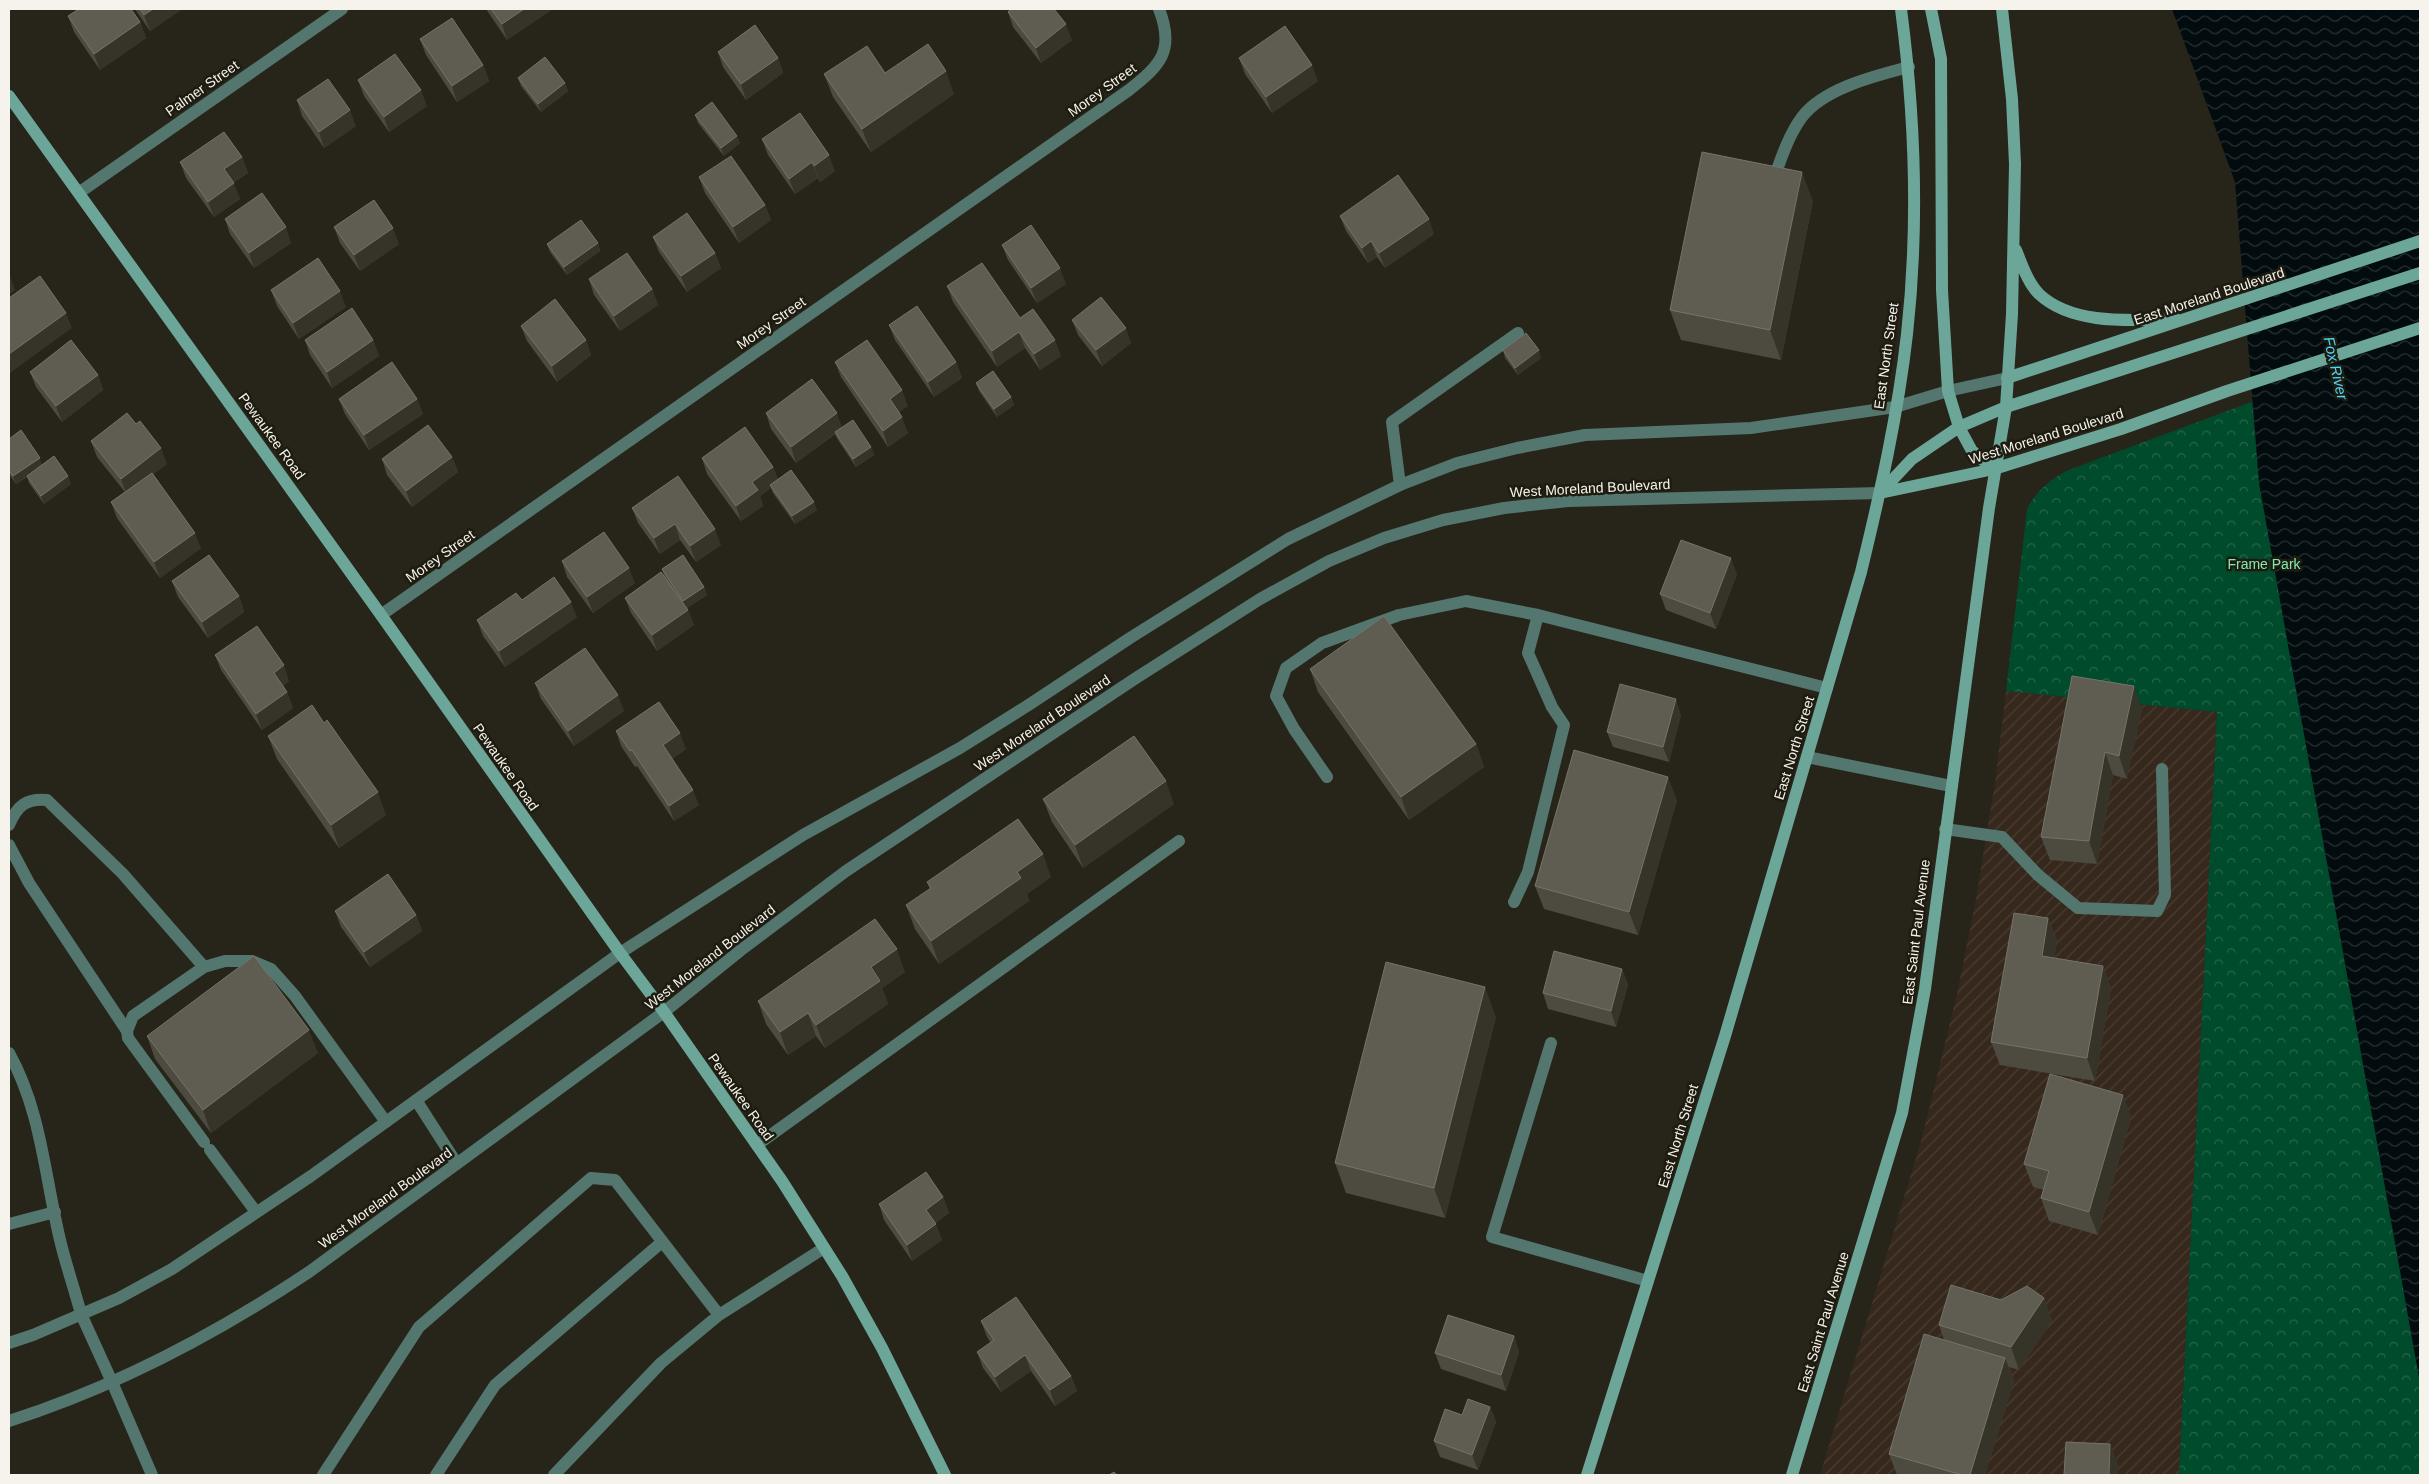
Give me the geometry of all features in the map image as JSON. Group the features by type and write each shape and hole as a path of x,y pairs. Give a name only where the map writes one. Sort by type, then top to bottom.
{"main road":[{"name":"East North Street","path":"1587,1475 1725,1036 1862,572 1880,494 1907,335 1914,248 1915,189 1909,67 1901,9"},
{"path":"1931,9 1940,59 1942,290 1948,391 1959,427 1972,451 1994,469"},
{"path":"2002,9 2014,145 2014,243 2007,378"},
{"name":"Pewaukee Road","path":"9,96 80,192 757,1145 824,1248 882,1348 945,1475"},
{"name":"East Moreland Boulevard","path":"2007,378 2193,318 2420,241"},
{"path":"2014,243 2025,272 2038,293 2057,307 2088,316 2134,320 2193,318"},
{"path":"1880,494 1912,459 1959,427 2006,408 2420,274"},
{"name":"West Moreland Boulevard","path":"1880,494 1994,469 2121,429 2227,391 2420,328"},
{"name":"East Saint Paul Avenue","path":"1792,1475 1902,1113 1925,989 1994,469 2006,408 2007,378"}],"street":[{"name":"Palmer Street","path":"80,192 342,9"},
{"name":"Morey Street","path":"381,615 1130,90 1153,71 1167,45 1165,24 1160,9"},
{"path":"1773,181 1791,136 1802,116 1819,101 1868,78 1909,67"},
{"path":"1400,485 1392,422 1518,333"},
{"name":"West Moreland Boulevard","path":"9,1343 119,1298 172,1269 386,1122 620,953 803,835 960,748 1028,706 1288,539 1400,485 1457,463 1517,448 1585,435 1751,428 1895,407 1948,391 2007,378"},
{"name":"West Moreland Boulevard","path":"9,1421 39,1412 112,1382 189,1345 252,1310 309,1272 664,1012 741,950 846,871 1136,678 1260,599 1329,561 1384,538 1443,520 1504,508 1568,501 1880,494"},
{"path":"1327,777 1294,729 1276,696 1286,668 1322,643 1408,613 1466,601 1538,615 1828,688"},
{"path":"1514,902 1528,872 1564,725 1552,707 1528,653 1538,615"},
{"path":"1807,757 1951,786"},
{"path":"1945,829 2002,837 2038,875 2078,908 2157,911 2165,895 2162,769"},
{"path":"9,825 19,807 34,798 47,800 123,874 204,966"},
{"path":"757,1145 1179,841"},
{"path":"9,845 28,883 127,1031 128,1038 256,1212"},
{"path":"127,1031 133,1016 204,966 225,961 252,961 271,969 295,996 386,1122"},
{"path":"1551,1043 1492,1237 1648,1282"},
{"path":"9,1053 21,1074 41,1138 61,1244 81,1314 152,1475"},
{"path":"416,1100 457,1164"},
{"path":"323,1475 419,1327 590,1178 615,1180 718,1315"},
{"path":"9,1224 55,1212"},
{"path":"436,1475 495,1384 662,1242"},
{"path":"554,1475 661,1363 718,1315 824,1248"}],"shaded area":[{"path":"2006,691 2217,712 2179,1475 1820,1475 1922,1138 1957,994 1976,899 1995,782"}],"green space":[{"name":"Frame Park","path":"2420,339 2420,1475 2179,1475 2217,712 2006,691 2027,509 2034,497 2044,487 2066,471"}],"water":[{"name":"Fox River","path":"2172,9 2420,9 2420,1383 2259,483 2235,182"}],"building":[{"path":"79,9 131,9 140,22 94,54 68,16"},
{"path":"140,9 153,9 144,15"},
{"path":"491,9 524,9 502,24"},
{"path":"1011,9 1054,9 1066,24 1036,48 1008,12"},
{"path":"452,18 483,65 452,86 420,39"},
{"path":"755,25 778,58 741,84 718,52"},
{"path":"1285,26 1312,65 1266,97 1239,58"},
{"path":"928,44 946,71 862,129 824,74 867,46 885,73"},
{"path":"395,54 421,90 384,117 358,80"},
{"path":"545,57 565,83 538,104 518,78"},
{"path":"328,79 350,110 319,132 297,100"},
{"path":"712,102 737,136 721,148 695,115"},
{"path":"800,113 829,155 814,166 812,162 789,179 762,139"},
{"path":"224,132 242,157 224,169 234,183 208,202 180,162"},
{"path":"1702,152 1802,172 1770,330 1670,310"},
{"path":"731,156 765,205 733,227 699,177"},
{"path":"1398,175 1429,219 1379,253 1371,241 1362,248 1340,216"},
{"path":"262,193 286,227 249,253 225,219"},
{"path":"374,200 393,228 354,255 334,227"},
{"path":"687,213 715,253 681,276 653,237"},
{"path":"581,220 598,243 564,267 547,244"},
{"path":"1031,225 1060,268 1031,288 1002,245"},
{"path":"627,253 652,289 614,316 589,279"},
{"path":"318,258 340,291 293,323 271,290"},
{"path":"982,263 1020,318 1033,309 1055,340 1034,354 1019,332 992,351 947,286"},
{"path":"40,276 66,313 9,354 9,298"},
{"path":"1101,297 1126,328 1096,350 1072,320"},
{"path":"555,299 586,340 552,366 521,326"},
{"path":"917,306 956,362 928,382 889,325"},
{"path":"352,308 373,340 327,372 305,340"},
{"path":"1526,333 1539,350 1515,368 1503,350"},
{"path":"71,340 98,375 56,406 30,372"},
{"path":"867,340 902,390 890,399 902,417 883,431 835,362"},
{"path":"392,362 417,399 364,435 339,399"},
{"path":"993,371 1011,397 994,409 976,383"},
{"path":"812,379 837,413 791,447 766,413"},
{"path":"127,413 136,424 140,421 161,448 121,479 91,441"},
{"path":"853,420 871,447 853,459 835,432"},
{"path":"428,425 452,457 406,491 382,459"},
{"path":"745,427 773,467 752,482 758,490 736,506 702,458"},
{"path":"21,430 40,458 13,476 9,470 9,439"},
{"path":"54,456 68,476 41,496 27,476"},
{"path":"791,470 814,502 792,516 770,485"},
{"path":"152,473 195,533 154,562 111,502"},
{"path":"678,476 715,529 690,546 675,524 654,538 632,508"},
{"path":"604,532 629,568 587,597 562,561"},
{"path":"1681,540 1731,558 1710,613 1660,594"},
{"path":"209,555 239,596 202,622 172,581"},
{"path":"683,555 704,587 683,601 662,569"},
{"path":"661,572 688,610 652,635 625,598"},
{"path":"554,577 571,602 499,651 477,620 516,593 522,600"},
{"path":"1384,616 1476,744 1401,797 1310,669"},
{"path":"257,626 284,665 274,673 287,692 256,714 215,655"},
{"path":"585,648 618,695 568,731 535,683"},
{"path":"2072,676 2134,686 2119,756 2105,752 2089,841 2041,837"},
{"path":"1620,684 1676,699 1663,747 1607,732"},
{"path":"659,702 680,733 663,745 693,790 669,806 632,750 630,751 616,731"},
{"path":"312,705 324,723 327,720 378,792 331,825 268,736"},
{"path":"1134,736 1166,781 1075,845 1043,799"},
{"path":"1574,750 1668,777 1629,912 1535,886"},
{"path":"1018,819 1043,854 1017,872 1021,878 931,941 906,905 931,888 927,882"},
{"path":"388,874 416,915 364,952 335,911"},
{"path":"2014,913 2048,918 2042,956 2103,966 2087,1058 1991,1042"},
{"path":"875,919 897,949 871,967 880,981 816,1025 808,1013 780,1032 758,1001"},
{"path":"1554,951 1622,969 1611,1011 1543,993"},
{"path":"254,956 309,1030 203,1110 147,1036"},
{"path":"1386,962 1485,987 1434,1188 1335,1163"},
{"path":"2050,1074 2123,1095 2089,1212 2041,1198 2049,1171 2024,1164"},
{"path":"926,1172 943,1197 926,1210 936,1224 907,1245 879,1204"},
{"path":"1951,1285 2001,1300 2027,1286 2044,1298 2011,1347 1939,1325"},
{"path":"1016,1297 1071,1376 1050,1390 1025,1355 995,1377 977,1352 994,1340 981,1321"},
{"path":"1448,1315 1514,1336 1501,1375 1435,1353"},
{"path":"1924,1334 2005,1358 1970,1475 1962,1475 1889,1454"},
{"path":"1468,1399 1490,1407 1472,1455 1434,1441 1445,1409 1462,1415"},
{"path":"2066,1442 2110,1444 2109,1475 2064,1475"}]}
